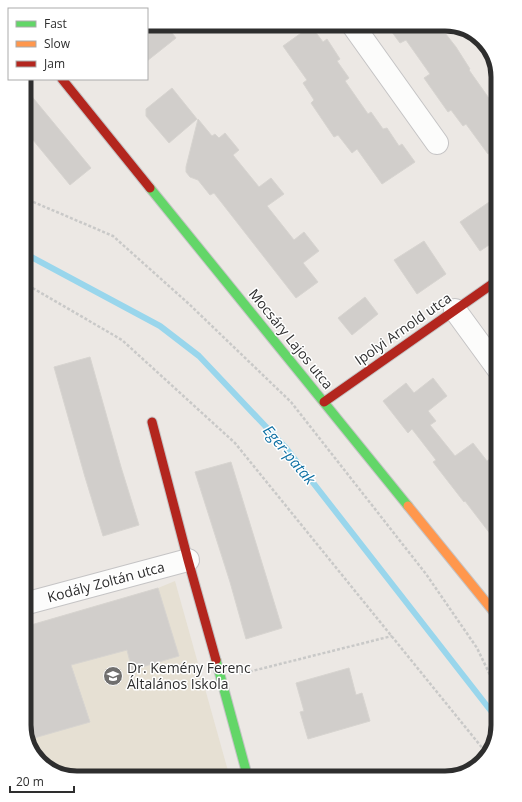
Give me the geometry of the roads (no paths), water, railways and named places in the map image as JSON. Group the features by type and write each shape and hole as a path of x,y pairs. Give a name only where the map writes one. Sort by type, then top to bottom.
{"street":[{"path":"357,31 437,143"},
{"name":"Mocsáry Lajos utca","path":"63,80 491,608"},
{"name":"Ipolyi Arnold utca","path":"324,402 491,285"},
{"path":"455,310 491,359"},
{"path":"152,422 246,771"},
{"name":"Kodály Zoltán utca","path":"31,602 188,560"}],"waterway":[{"name":"Eger-patak","path":"31,257 160,326 199,356 286,448 491,711"}],"place":[{"name":"Dr. Kemény Ferenc Általános Iskola","path":"113,676"}]}
